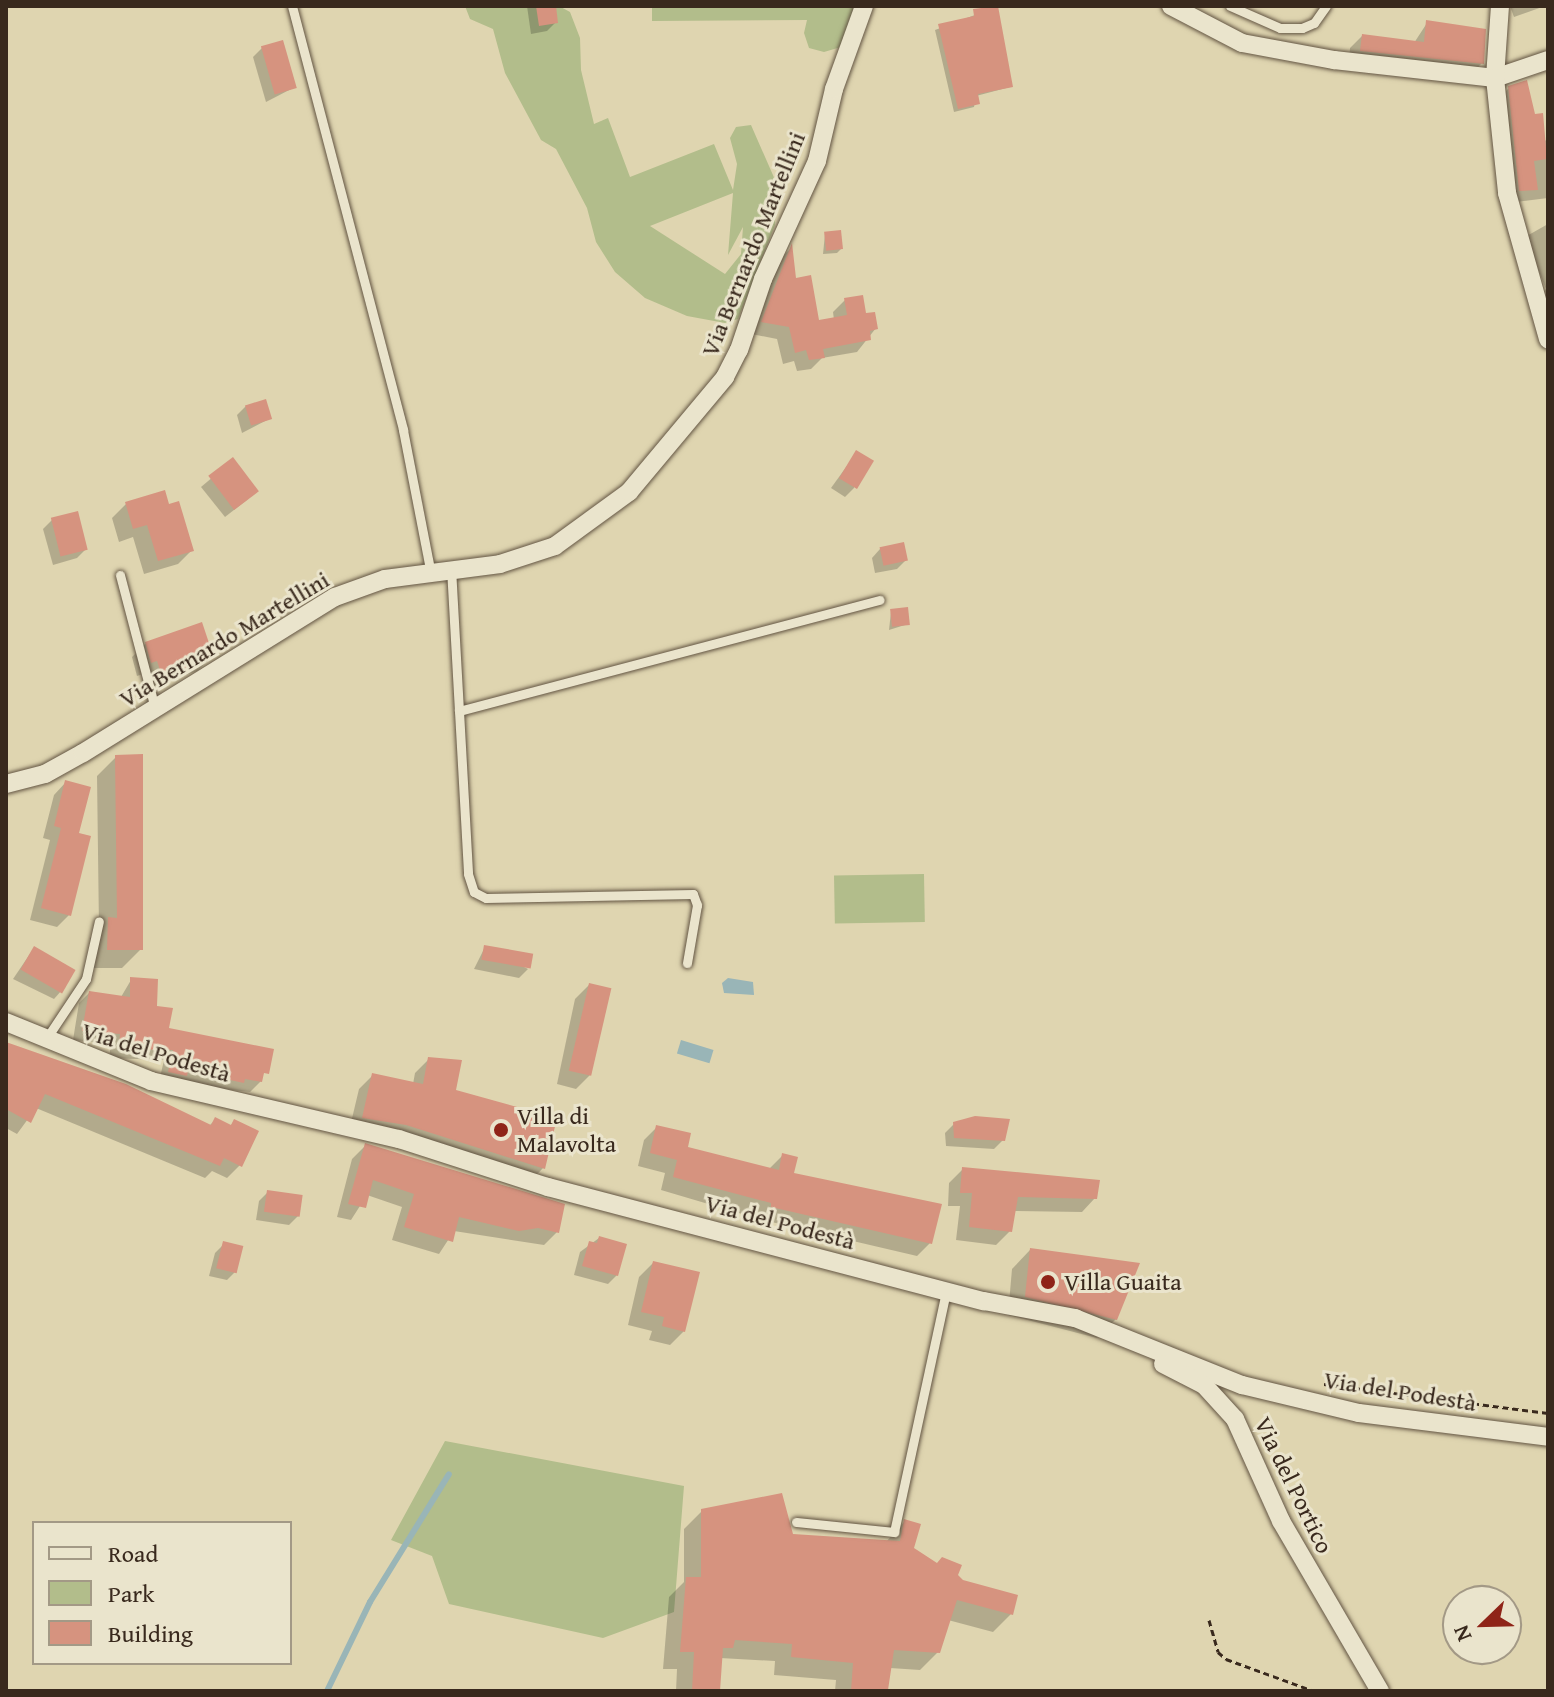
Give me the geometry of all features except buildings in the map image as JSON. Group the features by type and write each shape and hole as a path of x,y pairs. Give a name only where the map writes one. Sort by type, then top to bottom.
{"street":[{"name":"Via Bernardo Martellini","path":"6,784 45,774 335,597 430,569 500,564 555,546 603,514 629,492 725,377 817,161 834,89 864,6"},
{"path":"1171,6 1242,43 1334,60 1495,78 1548,60"},
{"path":"1500,6 1495,78 1507,193 1548,339"},
{"name":"Via del Podestà","path":"6,1022 44,1042 151,1081 399,1139 548,1187 946,1291 1075,1318 1242,1385 1359,1413 1548,1437"},
{"name":"Via del Portico","path":"1126,1337 1150,1358 1204,1385 1235,1419 1281,1521 1380,1691"}],"lane":[{"path":"292,6 403,430 430,569"},
{"path":"1230,6 1280,28 1302,28 1314,23 1326,6"},
{"path":"451,568 468,874 474,892 486,898 693,894 697,905 687,963"},
{"path":"120,575 155,708"},
{"path":"459,711 880,600"},
{"path":"44,1042 86,979 99,921"},
{"path":"796,1522 894,1532 946,1291"}],"path":[{"path":"1209,1620 1218,1652 1226,1659 1314,1691"}],"green space":[{"path":"465,6 559,6 570,12 580,38 581,70 594,124 608,118 630,177 714,144 733,190 737,164 730,138 736,127 751,125 776,182 775,225 738,319 725,323 687,316 645,298 615,272 596,242 587,208 556,149 541,140 505,73 493,29 470,19","holes":["733,193 728,255 743,227 741,254 725,274 650,226"]},
{"path":"652,6 858,6 841,47 824,52 809,48 804,33 807,20 652,21"},
{"path":"924,874 925,922 835,924 834,876"},
{"path":"445,1441 684,1486 674,1612 603,1638 449,1604 432,1556 391,1540"}],"water":[{"path":"728,978 753,982 754,995 724,993 722,983"},
{"path":"681,1040 714,1050 709,1063 677,1053"}],"waterway":[{"path":"327,1691 370,1602 449,1474"}],"place":[{"name":"Villa di Malavolta","path":"501,1130"},
{"name":"Villa Guaita","path":"1048,1282"}]}
